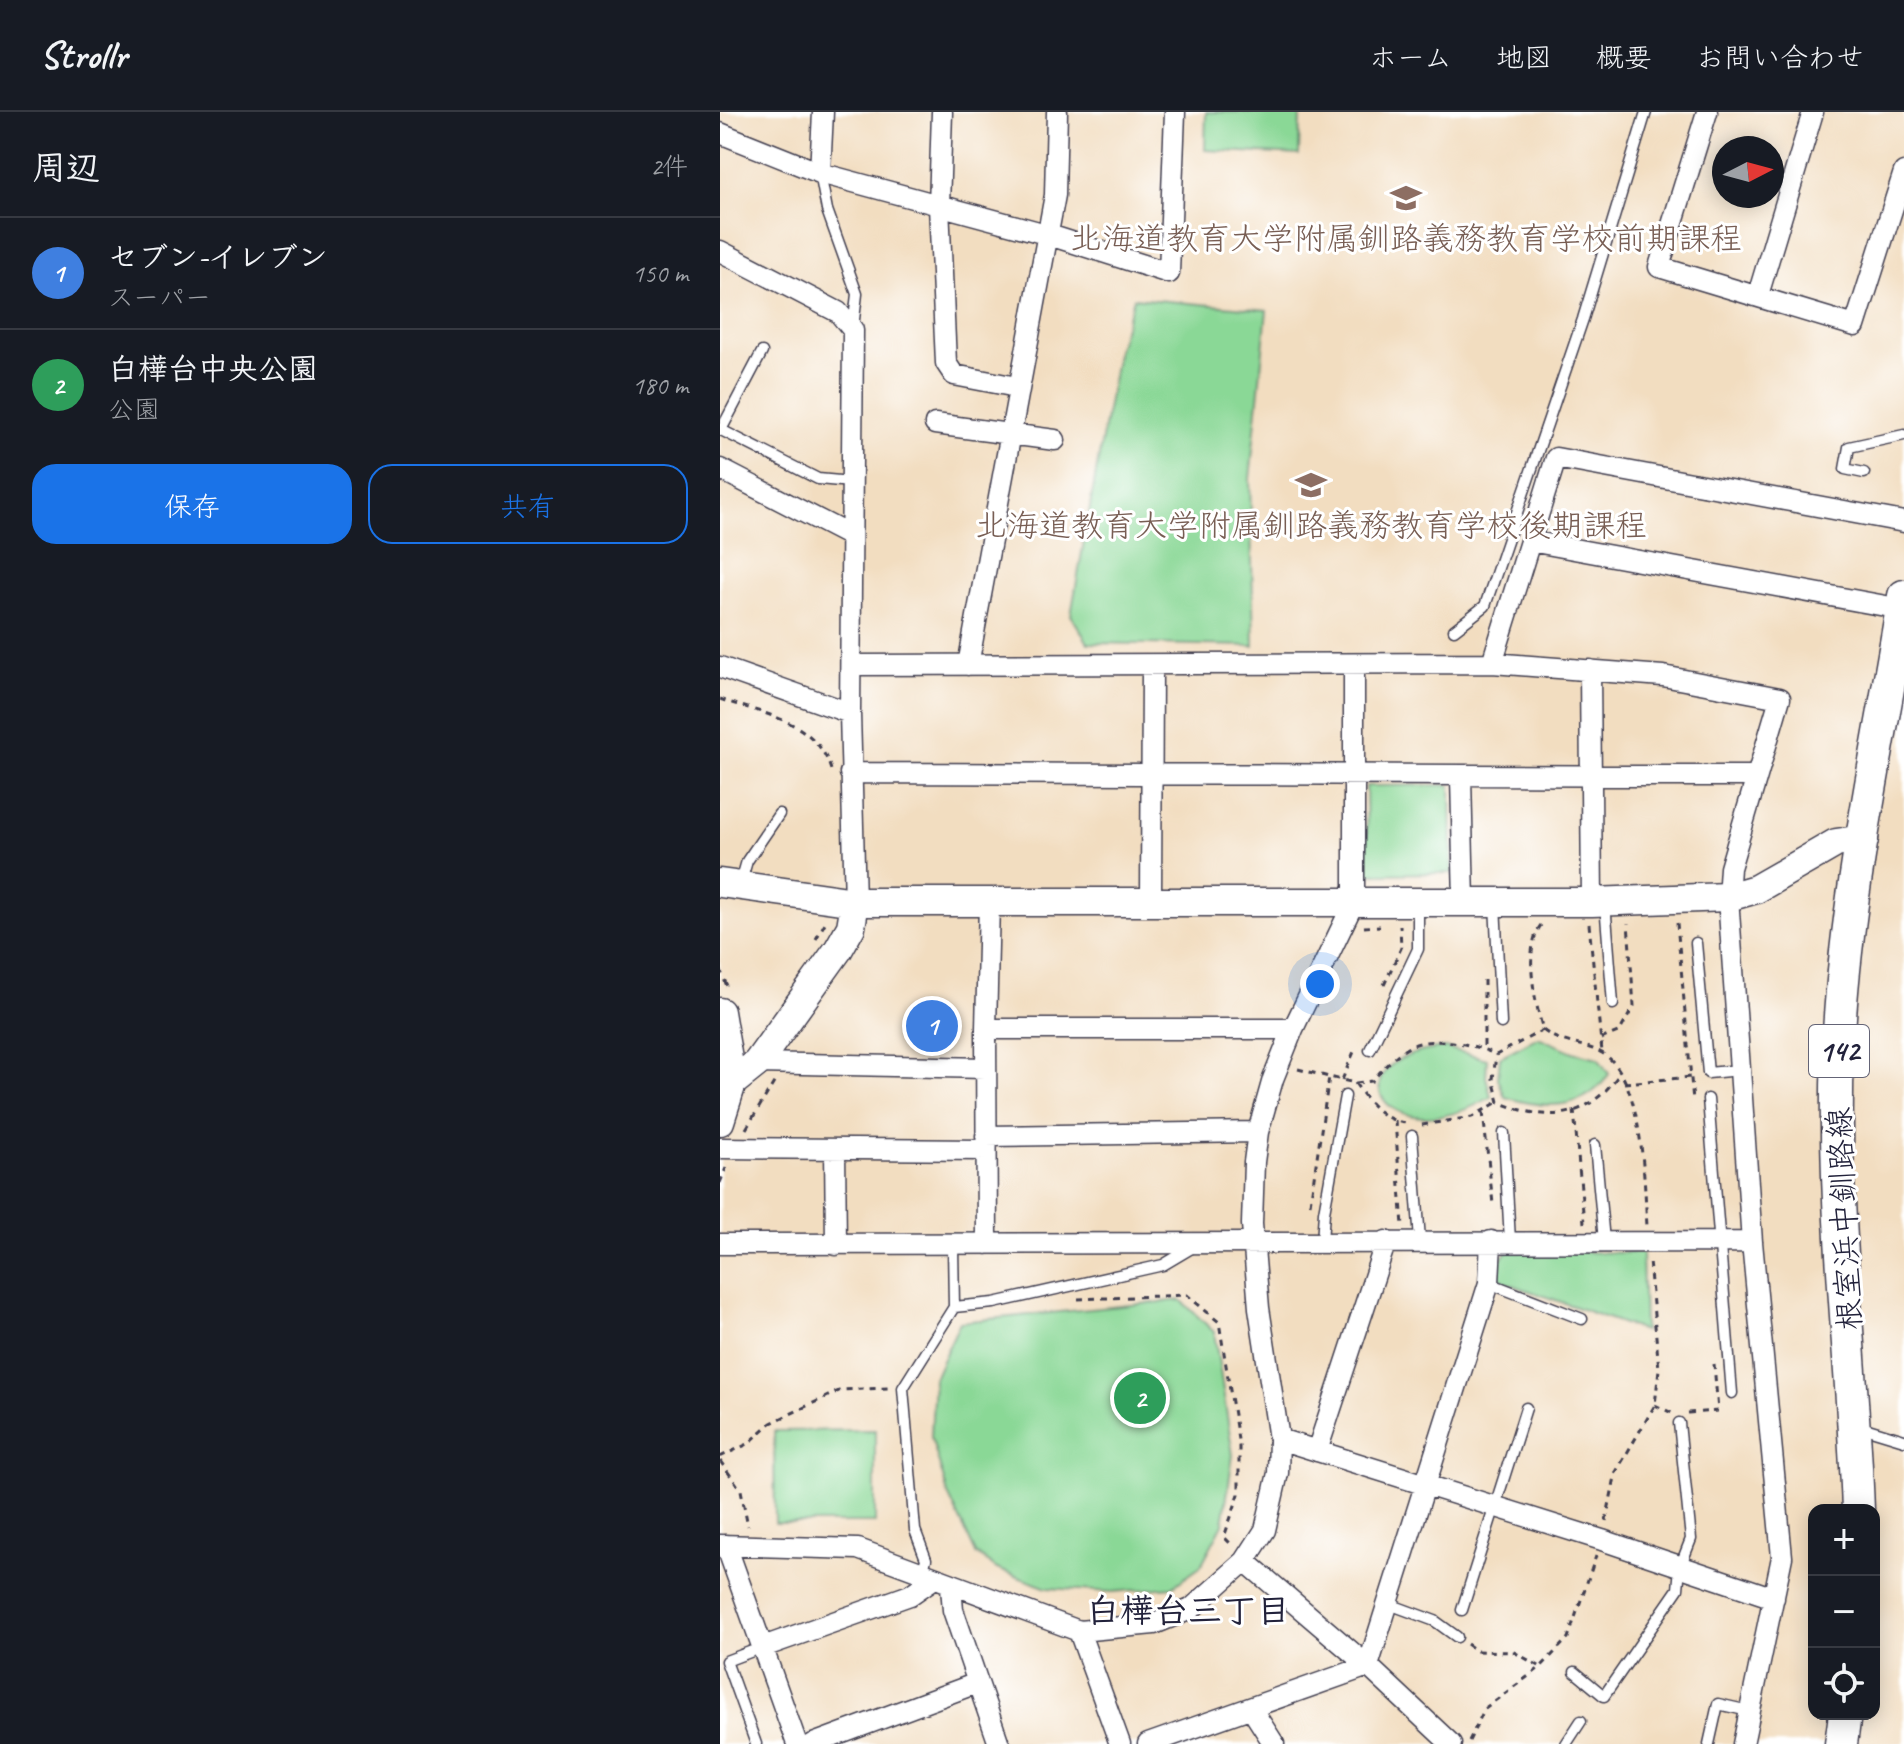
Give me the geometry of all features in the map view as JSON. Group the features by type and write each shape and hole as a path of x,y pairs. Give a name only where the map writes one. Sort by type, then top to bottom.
{"main road":[{"name":"根室浜中釧路線","path":"1858,1504 1856,1425 1840,1192 1838,1081 1841,1003 1903,603"},
{"path":"1841,1744 1844,1720"}],"street":[{"path":"820,173 823,112"},
{"path":"942,112 939,206 946,363 954,375 1017,387"},
{"path":"968,665 1017,387 1055,195 1057,112"},
{"path":"720,133 820,173 1046,234 1169,273 1175,112"},
{"path":"1707,112 1659,267 1855,326 1904,172"},
{"path":"1758,295 1813,112"},
{"path":"720,251 838,312 853,330 851,665 844,772 855,902 851,927 838,950 724,1106"},
{"path":"935,424 1055,440"},
{"path":"1492,663 1556,458 1904,522"},
{"path":"720,469 850,536"},
{"path":"1530,541 1903,603"},
{"path":"851,665 1354,666 1492,663 1663,676 1780,698 1730,868 1728,897 1752,1242 1782,1557 1743,1744"},
{"path":"1151,903 1152,665"},
{"path":"797,1744 723,1545 858,1549 1079,1631 1154,1624 1191,1609 1245,1561 1265,1530 1274,1502 1279,1439 1259,1308 1254,1245 1254,1162 1258,1132 1293,1029 1355,915 1354,666"},
{"path":"720,667 850,713"},
{"path":"1590,670 1594,915"},
{"path":"844,772 1355,777 1756,776"},
{"path":"1461,777 1464,902"},
{"path":"730,885 855,902 1151,903 1355,915 1418,914 1464,902 1495,902 1594,915 1728,897 1756,889 1836,843 1864,839"},
{"path":"987,1244 985,1068 989,902"},
{"path":"724,1106 726,1005"},
{"path":"986,1029 1293,1029"},
{"path":"757,1063 985,1068"},
{"path":"727,1149 835,1149 1258,1132"},
{"path":"835,1149 836,1245"},
{"path":"720,1244 1254,1245 1323,1237 1386,1241 1420,1236 1752,1242"},
{"path":"1368,1666 1504,1237"},
{"path":"1317,1451 1386,1241"},
{"path":"1279,1439 1602,1540 1774,1598"},
{"path":"1245,1561 1368,1666 1451,1744"},
{"path":"763,1647 910,1595 936,1580"},
{"path":"936,1580 953,1610 999,1744"},
{"path":"1079,1631 1120,1744"},
{"path":"1148,1744 1368,1666"},
{"path":"813,1744 977,1683"},
{"path":"1251,1708 1274,1744"}],"lane":[{"path":"1454,630 1485,606 1583,319 1646,112"},
{"path":"820,173 827,210 857,294 853,330"},
{"path":"762,352 721,430 723,437 818,479 851,482"},
{"path":"1864,473 1845,469 1849,447 1904,435"},
{"path":"730,885 779,814"},
{"path":"1495,902 1501,1023"},
{"path":"1370,1050 1418,949 1418,914"},
{"path":"1594,915 1613,1004"},
{"path":"1696,943 1708,1073 1740,1070"},
{"path":"1323,1237 1345,1096"},
{"path":"1708,1099 1732,1393"},
{"path":"1504,1133 1504,1237"},
{"path":"1412,1136 1420,1236"},
{"path":"1595,1145 1604,1241"},
{"path":"954,1307 994,1303 1163,1265 1197,1245"},
{"path":"936,1580 915,1530 903,1388 954,1307 953,1246"},
{"path":"1489,1283 1582,1319"},
{"path":"1462,1610 1526,1408"},
{"path":"1575,1672 1604,1696 1678,1589 1680,1567 1691,1539 1676,1418"},
{"path":"1856,1425 1904,1440"},
{"path":"1389,1604 1435,1621 1457,1637"},
{"path":"756,1744 726,1661 763,1647"},
{"path":"1709,1744 1718,1704 1749,1711"},
{"path":"1566,1744 1581,1721"}],"path":[{"path":"720,699 803,729 819,741 829,757 831,770 844,772"},
{"path":"1355,915 1402,925 1418,914"},
{"path":"1602,1053 1594,915 1641,923"},
{"path":"812,946 825,923"},
{"path":"1666,923 1678,923 1693,1107"},
{"path":"1383,988 1401,948 1402,925"},
{"path":"1543,1030 1534,988 1533,952 1539,925 1551,925"},
{"path":"720,969 726,1005"},
{"path":"1484,970 1484,1049"},
{"path":"1467,1744 1485,1708 1541,1667 1568,1638 1602,1540 1616,1472 1655,1405 1659,1369 1636,1106 1620,1073 1602,1053 1571,1044 1543,1030"},
{"path":"1496,1055 1543,1030"},
{"path":"1342,1080 1359,1040"},
{"path":"1287,1066 1355,1083 1372,1081 1392,1059 1415,1044 1448,1042 1484,1049 1496,1055"},
{"path":"1496,1055 1493,1079 1499,1102"},
{"path":"720,1183 727,1149 786,1064"},
{"path":"1355,1083 1372,1107 1395,1121 1423,1125 1472,1117 1499,1102 1532,1116 1574,1110 1603,1097 1620,1073"},
{"path":"1323,1237 1308,1230 1329,1077"},
{"path":"1624,1083 1691,1077"},
{"path":"1483,1110 1495,1231 1504,1237"},
{"path":"1574,1110 1585,1230"},
{"path":"1395,1121 1404,1232 1420,1236"},
{"path":"1069,1300 1187,1295 1219,1322 1239,1446 1239,1494 1224,1537 1245,1561"},
{"path":"1655,1405 1676,1418 1718,1411 1713,1349"},
{"path":"749,1546 741,1490 720,1459 748,1444 771,1423 841,1390 903,1388"},
{"path":"1457,1637 1477,1651 1514,1652 1541,1667"}],"green space":[{"path":"1206,112 1300,112 1299,155 1205,150"},
{"path":"1134,298 1267,310 1250,479 1254,646 1088,643 1071,615 1118,348"},
{"path":"1451,785 1452,873 1367,874 1366,786"},
{"path":"1538,1037 1573,1052 1598,1058 1609,1074 1588,1095 1576,1101 1548,1105 1505,1097 1498,1078 1500,1057"},
{"path":"1446,1048 1487,1059 1486,1077 1491,1097 1454,1113 1422,1117 1399,1111 1384,1100 1380,1084 1388,1069 1409,1056"},
{"path":"1507,1251 1642,1253 1644,1331 1507,1283 1499,1277 1500,1260"},
{"path":"1181,1300 1214,1332 1233,1455 1223,1524 1200,1567 1172,1587 1112,1592 1047,1588 997,1569 976,1554 948,1494 931,1437 934,1378 960,1322"},
{"path":"875,1430 875,1523 775,1523 774,1431"}],"place":[{"name":"北海道教育大学附属釧路義務教育学校前期課程","path":"1406,198"},
{"name":"北海道教育大学附属釧路義務教育学校後期課程","path":"1311,485"},
{"name":"セブン-イレブン","path":"932,1026"},
{"name":"白樺台中央公園","path":"1140,1398"}],"district":[{"name":"白樺台三丁目","path":"1188,1610"}]}
